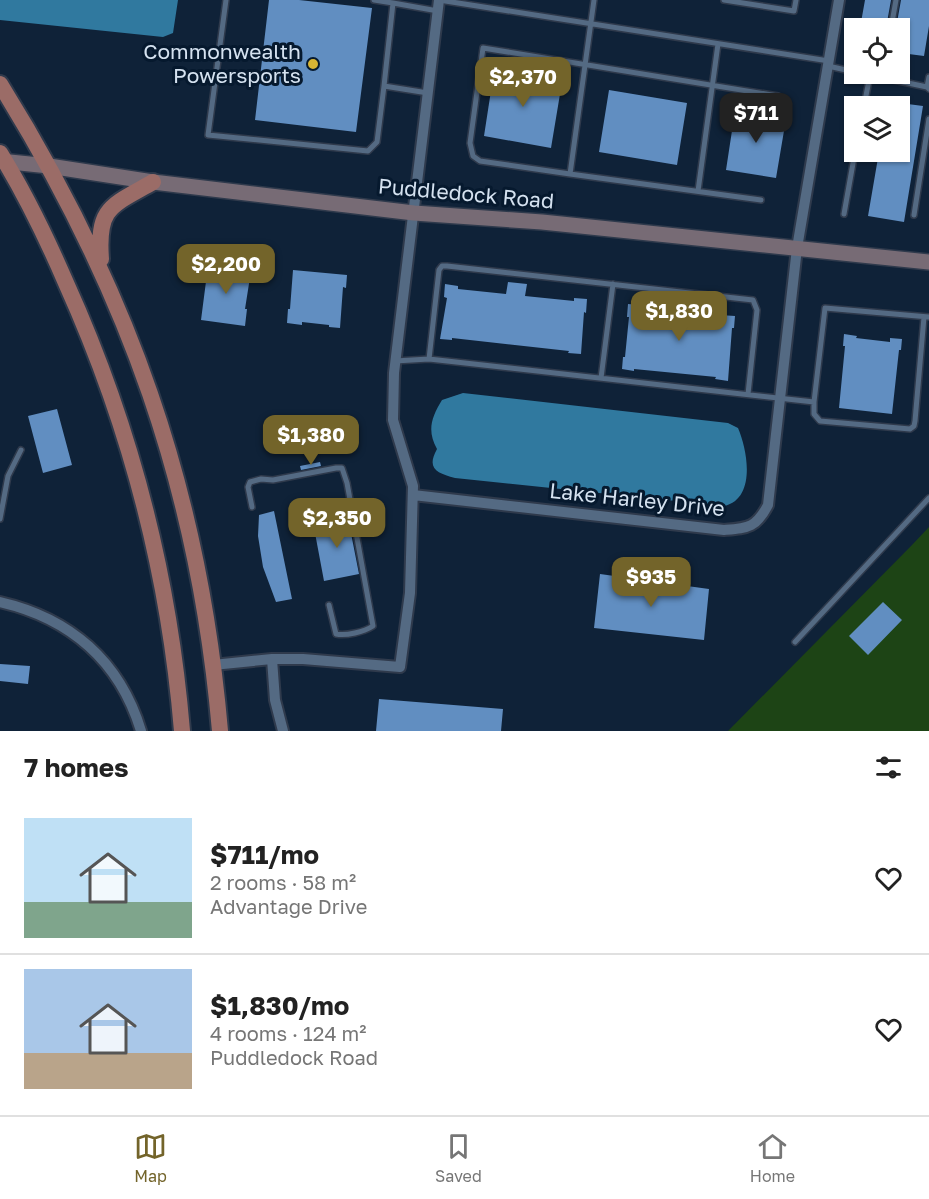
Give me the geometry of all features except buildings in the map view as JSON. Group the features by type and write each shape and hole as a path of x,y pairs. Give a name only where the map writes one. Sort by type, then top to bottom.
{"main road":[{"path":"0,84 49,165 102,269 130,336 166,438 185,506 200,576 213,665 219,731"},
{"name":"Puddledock Road","path":"2,158 153,182 414,213 542,222 929,262"},
{"path":"2,158 26,199 86,326 126,435 161,572 171,629 182,731"},
{"path":"102,269 101,224 107,211 116,203 153,182"}],"street":[{"name":"Lake Harley Drive","path":"413,495 724,530 747,528 761,519 768,505 782,398 797,248 839,0"},
{"path":"213,665 272,659 303,659 400,668 410,593 413,486 393,420 395,361 439,4"},
{"path":"0,602 38,613 60,624 86,643 113,672 134,708 141,731"},
{"path":"272,659 275,700 283,731"}],"lane":[{"path":"226,0 208,135 368,151 377,142 393,3"},
{"path":"374,0 393,3 439,4 592,24 718,44 844,69"},
{"path":"570,174 594,0"},
{"path":"724,0 794,11 796,0"},
{"path":"893,18 896,0"},
{"path":"698,191 718,44"},
{"path":"761,200 480,161 473,156 470,143 483,48 778,96"},
{"path":"910,83 928,88 929,77"},
{"path":"384,86 428,93"},
{"path":"914,215 929,119"},
{"path":"844,214 853,162"},
{"path":"429,359 439,270 442,266 613,284 753,300 757,310 748,394"},
{"path":"601,378 613,284"},
{"path":"825,308 927,317 914,426 910,429 820,421 814,414 814,402 825,308"},
{"path":"395,361 429,359 814,402"},
{"path":"0,519 8,476 21,450"},
{"path":"252,507 248,487 252,481 273,480 339,467 344,471 373,626 343,635 336,634 329,605"},
{"path":"795,642 929,498"}],"green space":[{"path":"929,527 929,731 728,731 912,545"}],"water":[{"path":"0,0 178,0 173,33 163,37 0,20"},
{"path":"463,393 728,423 738,428 742,438 747,473 745,484 741,494 734,502 724,506 455,478 438,472 433,466 437,449 431,430 435,413 442,400"}],"place":[{"name":"Commonwealth Powersports","path":"313,64"}]}
